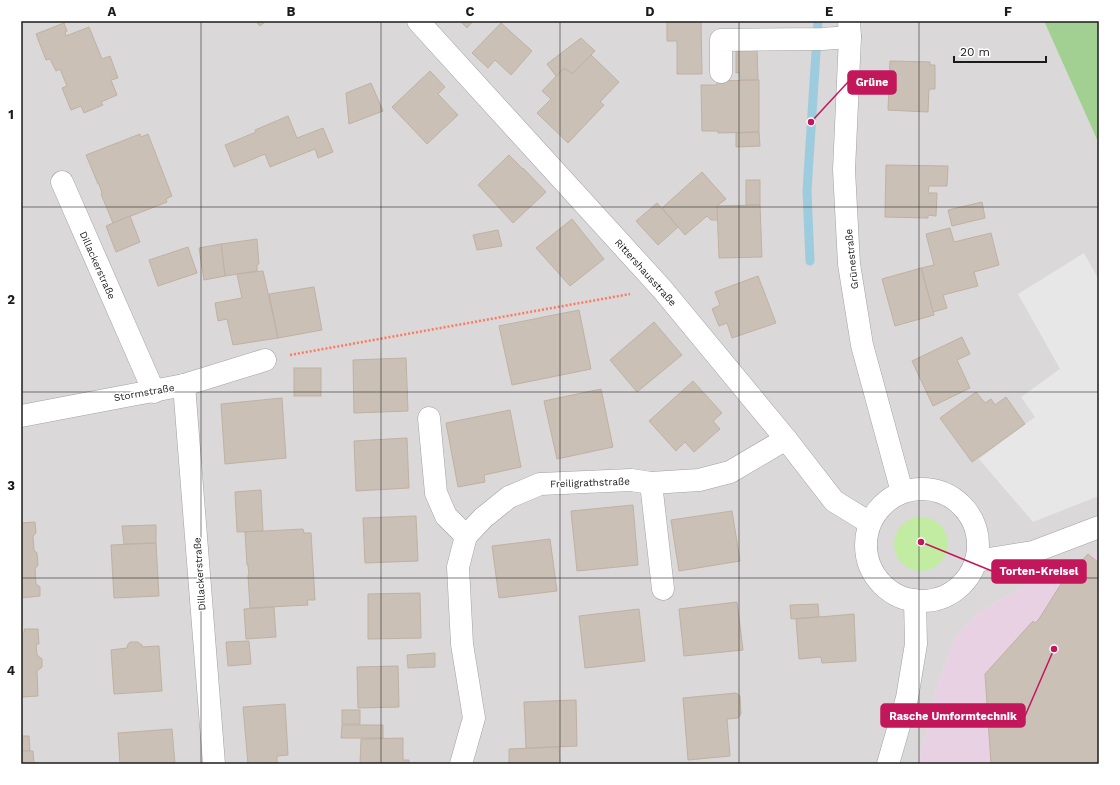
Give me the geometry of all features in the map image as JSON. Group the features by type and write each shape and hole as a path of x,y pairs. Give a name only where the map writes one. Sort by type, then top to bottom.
{"street":[{"name":"Rittershausstraße","path":"418,21 662,288 786,439 834,501 870,523"},
{"path":"721,72 721,40 814,39 849,29"},
{"name":"Grünestraße","path":"849,29 844,170 849,264 862,345 902,492"},
{"name":"Dillackerstraße","path":"62,182 154,392"},
{"name":"Stormstraße","path":"21,416 154,392 184,385 265,360"},
{"name":"Dillackerstraße","path":"184,385 214,764"},
{"path":"429,418 436,494 446,516 466,536 458,567 462,644 474,718 462,764"},
{"name":"Freiligrathstraße","path":"466,536 484,518 510,497 540,484 631,480 651,483 699,480 730,472 786,439"},
{"path":"651,483 663,589"},
{"path":"919,488 937,490 953,498 962,506 975,526 978,543 976,561 969,575 959,587 946,595 931,600 915,600 901,596 889,589 878,579 870,566 867,552 867,537 870,523 883,505 902,492 919,488"},
{"path":"976,561 1033,552 1099,527"},
{"path":"888,764 907,698 916,644 915,600"}],"path":[{"path":"265,360 662,288"}],"shaded area":[{"path":"21,21 1044,21 1099,144 1099,552 1031,582 978,613 955,638 937,687 918,764 21,764"},
{"path":"1084,253 1099,280 1099,496 1033,522 979,459 1035,417 1021,397 1060,369 1018,294"},
{"path":"1099,552 1099,764 918,764 937,687 955,638 978,613 1031,582"}],"green space":[{"path":"1044,21 1099,21 1099,144"},
{"path":"921,517 931,519 940,525 946,534 948,544 946,554 940,563 931,569 921,571 911,569 902,563 896,554 894,544 896,534 902,525 911,519"}],"building":[{"path":"255,21 266,21 260,26"},
{"path":"460,21 473,21 467,28"},
{"path":"667,21 701,21 702,74 677,74 677,41 667,41"},
{"path":"64,23 67,31 65,32 66,36 89,27 102,59 110,56 118,78 111,80 117,95 101,102 103,105 84,113 81,106 71,110 62,88 67,86 60,69 56,71 50,59 46,60 36,34"},
{"path":"501,23 532,51 511,75 495,60 488,68 472,53"},
{"path":"581,38 595,51 572,74 566,69 563,69 556,76 547,64"},
{"path":"736,47 757,47 758,80 740,80 739,72 736,73"},
{"path":"591,55 619,82 600,102 604,105 568,143 537,113 551,99 542,91 563,69 566,69 572,74"},
{"path":"890,61 930,62 930,65 935,65 935,89 929,89 928,112 888,110"},
{"path":"430,71 445,87 438,94 458,115 427,144 392,107"},
{"path":"759,80 759,132 718,133 718,131 702,131 701,85 717,85 717,81"},
{"path":"371,83 383,111 349,124 346,93"},
{"path":"288,116 297,138 323,128 333,152 318,158 315,149 270,167 265,154 234,167 225,145"},
{"path":"759,132 760,146 736,147 736,133"},
{"path":"140,134 141,137 148,134 172,196 166,199 167,202 113,223 101,194 99,184 86,155"},
{"path":"509,155 546,192 513,223 478,185"},
{"path":"886,165 948,166 947,186 929,186 928,193 937,193 936,216 928,215 928,218 885,217"},
{"path":"702,172 726,199 717,206 718,220 711,220 707,216 685,235 662,208"},
{"path":"746,180 760,180 760,205 746,205"},
{"path":"982,202 985,218 952,226 948,210"},
{"path":"657,203 678,227 658,245 636,221"},
{"path":"760,205 762,257 719,258 717,206"},
{"path":"130,216 140,242 116,252 106,226"},
{"path":"572,219 604,259 570,286 536,248"},
{"path":"950,228 954,242 991,233 999,265 974,272 978,286 943,295 947,308 933,312 921,268 934,265 926,234"},
{"path":"498,230 502,246 477,250 473,235"},
{"path":"257,239 259,264 257,264 257,271 225,276 221,244"},
{"path":"221,244 225,276 204,280 199,248"},
{"path":"188,247 197,273 158,286 149,260"},
{"path":"921,268 934,315 895,326 882,279"},
{"path":"263,271 278,338 233,345 227,319 218,321 215,303 242,298 237,274"},
{"path":"758,276 776,323 732,338 727,323 719,326 712,309 720,305 715,292"},
{"path":"314,287 322,330 278,338 269,294"},
{"path":"579,310 591,369 512,385 499,326"},
{"path":"654,322 682,355 637,392 610,360"},
{"path":"962,337 970,354 957,360 970,388 933,406 912,361"},
{"path":"406,358 408,411 354,413 353,360"},
{"path":"294,368 321,368 321,396 294,396"},
{"path":"693,381 722,413 713,421 720,429 694,452 685,442 676,451 649,421"},
{"path":"601,389 613,447 557,459 544,401"},
{"path":"976,392 985,403 991,399 995,405 1006,397 1025,424 972,462 940,418"},
{"path":"282,398 286,458 225,464 221,404"},
{"path":"510,410 521,467 484,475 485,482 458,487 446,423"},
{"path":"407,438 409,488 356,491 354,441"},
{"path":"261,490 263,531 237,532 235,492"},
{"path":"633,505 638,565 577,571 571,511"},
{"path":"732,511 740,561 679,571 671,520"},
{"path":"416,516 418,561 365,563 363,518"},
{"path":"35,522 36,533 33,536 34,550 37,553 38,565 35,569 36,584 40,587 40,596 21,598 21,523"},
{"path":"156,525 156,543 124,544 122,526"},
{"path":"303,529 304,533 311,533 315,600 307,600 308,605 250,608 245,532"},
{"path":"550,539 557,591 499,598 492,546"},
{"path":"156,543 159,596 114,598 111,545"},
{"path":"1088,554 1099,563 1099,764 991,764 985,674 1033,621 1035,623 1039,619 1061,584"},
{"path":"420,593 421,638 368,639 368,594"},
{"path":"737,602 743,650 684,656 679,609"},
{"path":"818,604 819,617 791,619 790,605"},
{"path":"274,607 276,637 246,639 244,609"},
{"path":"639,609 645,661 585,668 579,616"},
{"path":"854,614 856,661 822,663 821,657 799,659 796,619"},
{"path":"24,629 38,629 39,644 36,644 37,655 42,659 42,667 37,671 38,696 21,697 21,632 25,632"},
{"path":"249,641 251,664 228,666 226,642"},
{"path":"130,642 138,642 142,645 142,647 159,646 162,691 114,694 111,650 127,648"},
{"path":"435,653 435,667 408,668 407,655"},
{"path":"398,666 399,707 358,708 357,667"},
{"path":"736,693 740,696 741,714 738,718 727,719 730,756 688,760 683,698"},
{"path":"576,700 577,746 526,748 524,702"},
{"path":"285,704 288,755 277,756 277,763 248,764 243,707"},
{"path":"342,710 360,710 360,724 342,724"},
{"path":"342,725 383,725 383,738 341,738"},
{"path":"172,729 175,764 120,764 118,733"},
{"path":"21,736 29,736 30,751 21,751"},
{"path":"403,738 403,760 409,760 409,764 360,764 361,739"},
{"path":"559,747 560,764 509,764 509,749"},
{"path":"21,751 33,751 34,763 39,764 21,764"}],"waterway":[{"path":"810,261 807,191 818,21"}],"place":[{"name":"Grüne","path":"811,122"},
{"name":"Torten-Kreisel","path":"921,542"},
{"name":"Rasche Umformtechnik","path":"1054,649"}]}
